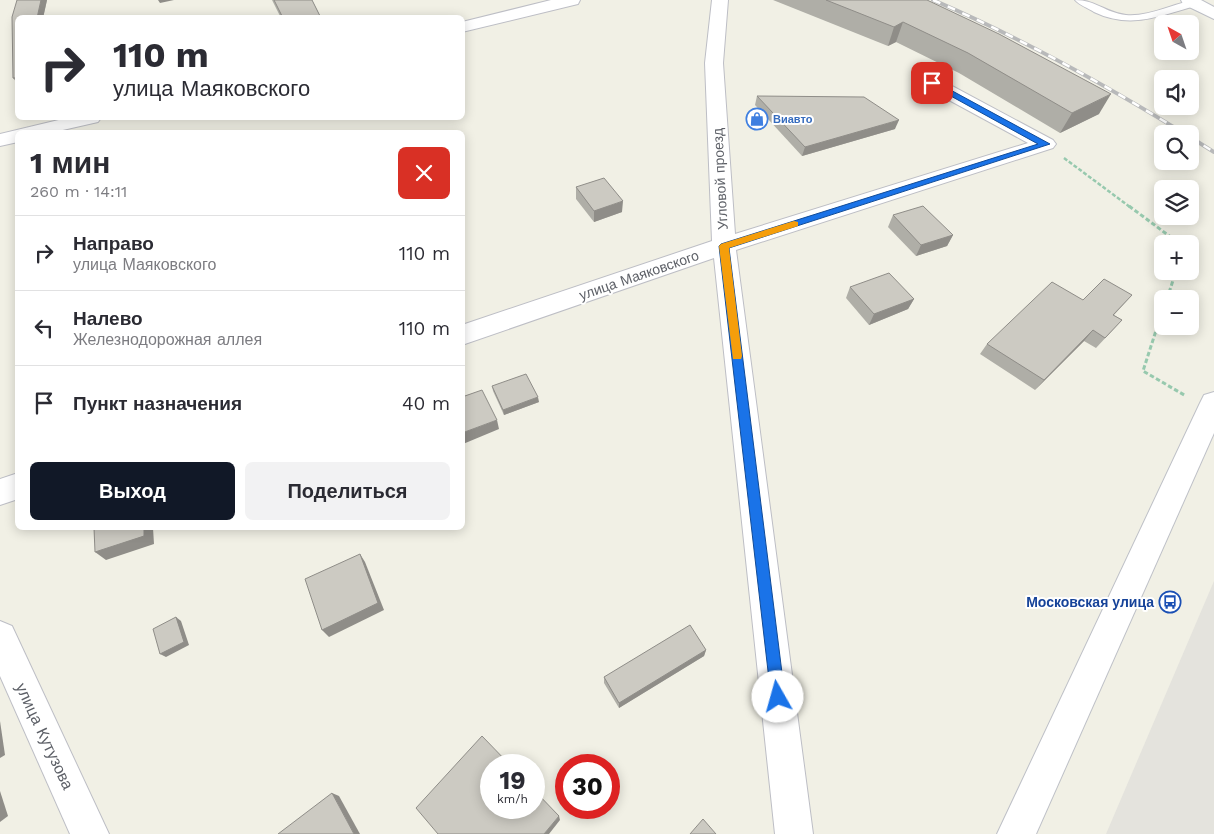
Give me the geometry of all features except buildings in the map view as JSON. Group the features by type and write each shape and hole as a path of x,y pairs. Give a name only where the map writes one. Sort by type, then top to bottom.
{"street":[{"path":"465,26 572,0"},
{"name":"Угловой проезд","path":"720,0 714,63 724,246 794,834"},
{"path":"1192,2 1214,14"},
{"path":"932,83 1046,144"},
{"path":"39,130 82,120"},
{"path":"0,140 15,137"},
{"name":"улица Маяковского","path":"465,334 724,246 1046,144"},
{"path":"1016,834 1212,406"},
{"path":"0,492 15,487"},
{"name":"улица Кутузова","path":"0,638 90,834"}],"lane":[{"path":"1080,0 1110,14 1134,18 1192,2"}],"path":[{"path":"1046,144 1168,235"},
{"path":"1155,335 1143,371 1212,406"}],"shaded area":[{"path":"1214,581 1214,834 1106,834"}],"railway":[{"path":"933,0 1062,62 1170,125"},
{"path":"1199,143 1214,152"}],"slow traffic":[{"path":"737,356 724,246 794,224"}],"place":[{"name":"Виавто","path":"757,119"},
{"name":"Московская улица","path":"1170,602"}],"route":[{"path":"778,697 724,246 1046,144 932,83"}]}
